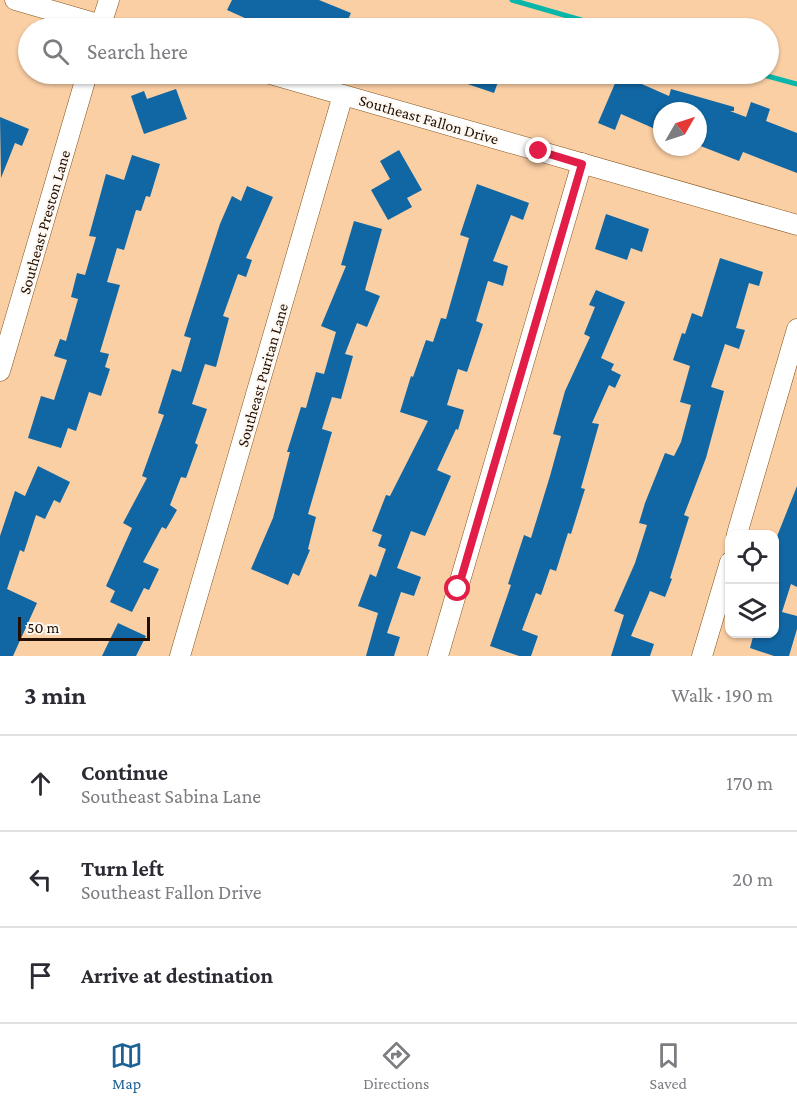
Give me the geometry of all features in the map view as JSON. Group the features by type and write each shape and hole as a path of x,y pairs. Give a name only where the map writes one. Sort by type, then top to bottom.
{"street":[{"path":"15,0 75,18"},
{"path":"106,18 109,0"},
{"name":"Southeast Preston Lane","path":"0,371 84,84"},
{"name":"Southeast Fallon Drive","path":"305,84 797,225"},
{"name":"Southeast Puritan Lane","path":"180,656 343,95"},
{"path":"438,656 582,164"},
{"path":"738,530 797,329"},
{"path":"702,656 725,576"}],"building":[{"path":"232,0 319,0 351,13 349,18 245,18 227,10"},
{"path":"468,84 497,84 494,93"},
{"path":"615,84 642,84 669,96 671,89 734,107 734,111 730,111 746,117 751,102 770,109 766,121 797,133 797,173 743,152 739,161 707,149 707,102 653,102 653,128 621,114 615,130 598,123"},
{"path":"176,89 187,119 144,134 131,96 144,91 147,99"},
{"path":"0,117 29,129 22,146 15,143 1,178"},
{"path":"399,150 422,190 407,198 412,207 388,220 371,190 390,179 380,161"},
{"path":"132,155 160,164 150,197 146,196 141,211 136,210 124,250 117,248 107,282 120,285 100,352 109,354 105,367 110,369 101,396 89,392 76,431 68,428 61,448 28,438 41,396 54,400 67,360 54,356 60,339 66,341 78,299 71,297 77,273 85,275 96,237 89,236 106,174 124,180"},
{"path":"477,184 529,203 523,220 511,215 493,261 508,266 503,286 488,281 476,321 483,324 467,372 458,369 447,405 464,410 458,430 456,429 437,470 451,476 425,536 411,531 397,568 421,577 414,596 401,592 387,633 400,637 394,656 366,656 378,613 358,606 370,574 376,577 386,549 378,546 382,535 372,531 386,495 390,496 428,421 400,412 411,376 413,377 426,340 433,342 441,318 446,319 469,238 460,235"},
{"path":"247,186 273,197 246,258 252,260 246,277 238,274 223,316 229,318 216,367 205,364 192,404 207,409 195,443 198,445 186,478 181,477 170,505 177,510 166,529 162,527 143,562 159,569 149,590 144,588 132,612 110,602 115,591 106,586 132,528 123,523 147,478 142,476 164,415 158,413 172,369 181,372 191,338 184,336 220,224 232,196 241,201"},
{"path":"606,214 649,229 642,252 631,248 627,260 595,249"},
{"path":"354,221 382,229 365,290 380,296 367,327 357,323 345,354 353,356 341,399 332,397 322,429 332,432 308,514 316,517 308,549 310,550 299,576 293,573 288,585 251,569 273,518 290,452 287,452 301,407 306,408 316,372 324,374 336,332 321,326 346,266 341,265"},
{"path":"720,258 763,272 759,286 749,283 736,328 745,330 739,349 725,344 711,387 724,391 706,458 684,515 689,517 670,578 672,579 665,597 650,591 631,636 654,644 650,656 611,656 624,615 614,611 635,563 647,525 639,523 645,503 665,453 674,456 681,442 691,405 680,402 690,366 673,360 692,313 702,317"},
{"path":"596,290 625,302 601,358 614,364 611,370 621,375 615,388 609,385 592,423 599,424 581,488 585,489 571,534 568,533 556,571 550,569 541,595 536,593 522,630 538,636 531,656 519,656 490,646 511,585 508,584 524,535 531,538 550,476 561,436 553,434 565,391 590,337 584,334 595,307 589,305"},
{"path":"38,466 70,482 60,503 54,500 45,519 36,515 24,552 20,550 7,589 37,603 13,656 0,656 0,536 15,491 25,496"},
{"path":"797,486 797,587 791,584 782,612 797,616 797,629 789,656 774,656 750,648 753,638 779,638 779,531"},
{"path":"118,623 146,636 136,656 102,656"}],"waterway":[{"path":"512,0 574,18"},
{"path":"779,79 797,84"}],"route":[{"path":"458,589 582,164 539,151"}]}
